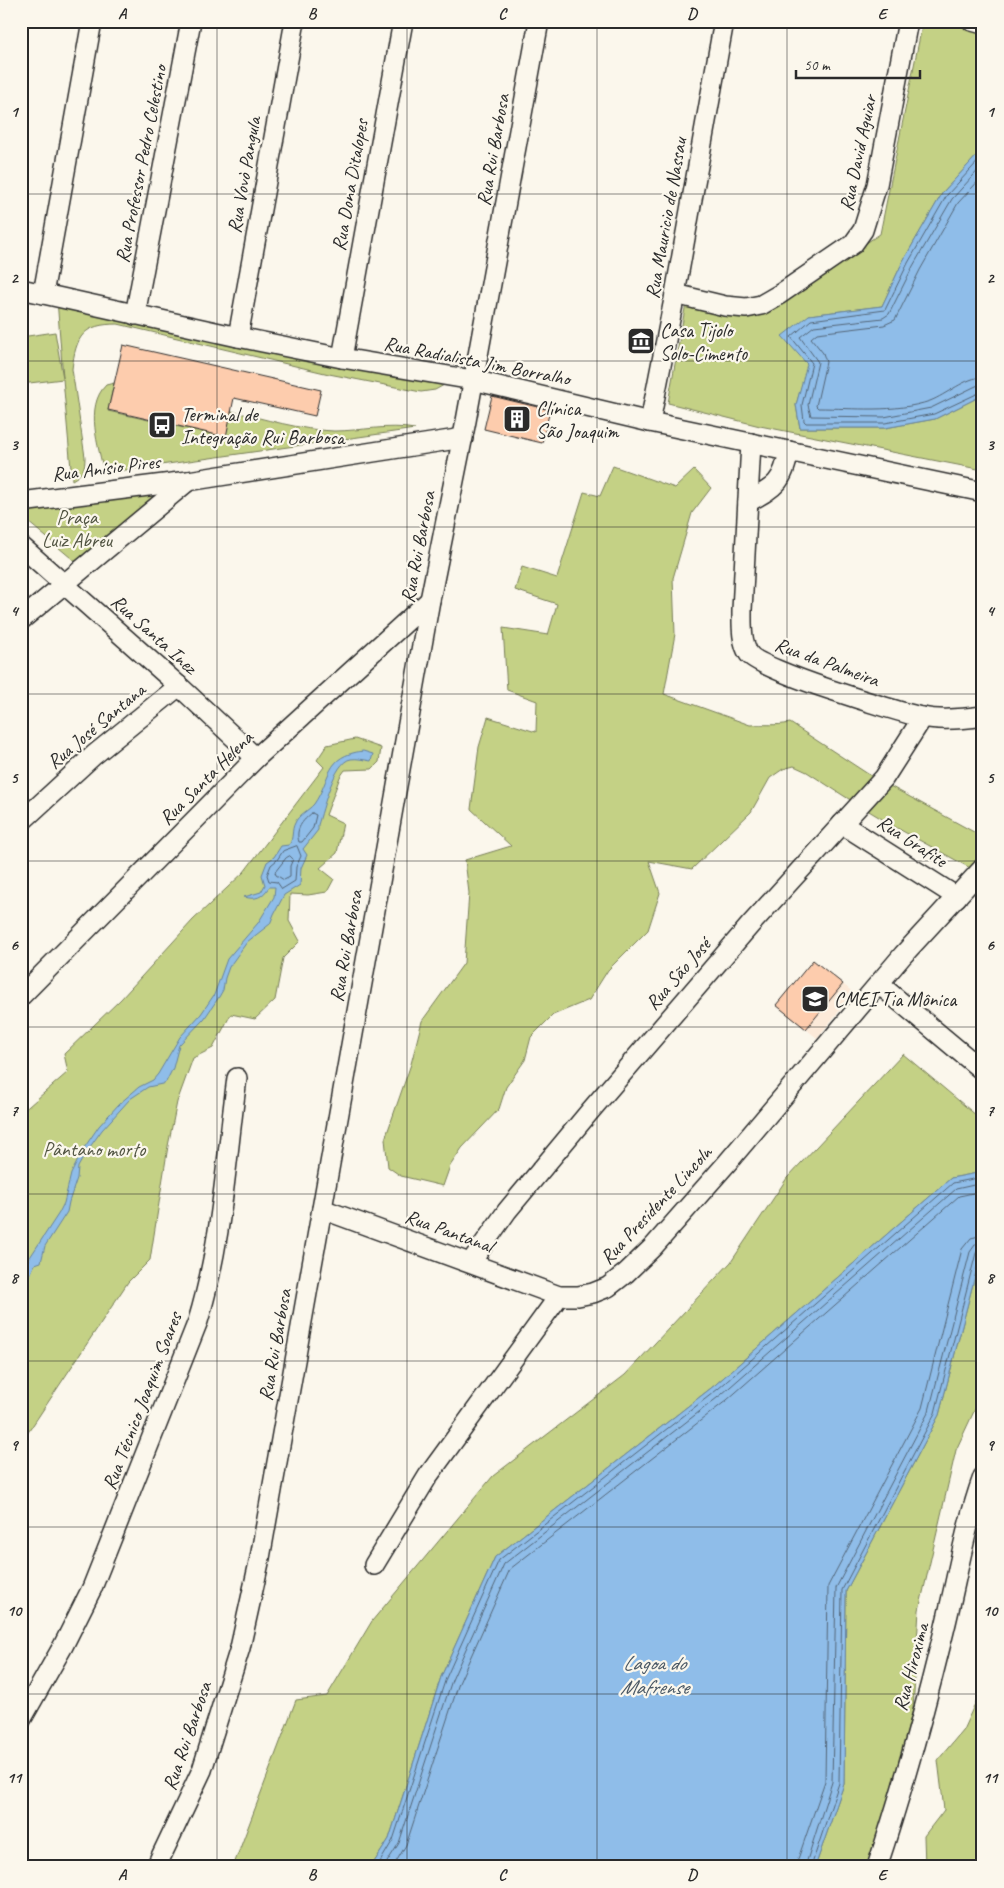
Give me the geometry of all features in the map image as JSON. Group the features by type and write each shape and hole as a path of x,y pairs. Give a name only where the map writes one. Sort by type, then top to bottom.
{"street":[{"path":"43,294 92,21"},
{"name":"Rua Professor Pedro Celestino","path":"135,315 191,21"},
{"name":"Rua Vovò Pangula","path":"238,337 295,21"},
{"name":"Rua Dona Ditalopes","path":"342,358 403,21"},
{"name":"Rua Rui Barbosa","path":"156,1867 202,1770 240,1648 260,1558 430,600 463,438 539,21"},
{"name":"Rua Mauricio de Nassau","path":"650,422 676,294 724,21"},
{"name":"Rua David Aguiar","path":"676,294 725,306 746,308 760,305 780,294 853,244 863,230 877,186 908,21"},
{"path":"972,21 983,24"},
{"name":"Rua Radialista Jim Borralho","path":"21,289 342,358 473,380 650,422 983,492"},
{"name":"Rua Anísio Pires","path":"21,502 188,481 463,438"},
{"name":"Rua da Palmeira","path":"751,443 742,610 743,634 750,656 765,665 788,674 892,710 923,717 964,718 983,716"},
{"path":"748,502 767,492 779,482 786,470 789,451"},
{"path":"21,620 188,481"},
{"name":"Rua Santa Inez","path":"21,546 179,686 256,758"},
{"name":"Rua Santa Helena","path":"21,996 256,758 430,600"},
{"name":"Rua José Santana","path":"21,822 94,755 179,686"},
{"name":"Rua São José","path":"471,1262 507,1211 591,1110 751,924 884,778 923,717"},
{"name":"Rua Grafite","path":"842,824 957,897"},
{"name":"Rua Presidente Lincoln","path":"559,1296 578,1296 608,1287 626,1273 646,1253 727,1163 903,955 978,873"},
{"path":"880,984 983,1070"},
{"name":"Rua Técnico Joaquim Soares","path":"21,1720 63,1646 92,1588 198,1321 207,1292 221,1213 237,1078"},
{"name":"Rua Pantanal","path":"322,1209 471,1262 559,1296"},
{"path":"374,1565 428,1476 559,1296"},
{"name":"Rua Hiroxima","path":"877,1867 908,1768 942,1639 967,1530 983,1477"}],"shaded area":[{"name":"CMEI Tia Mônica","path":"813,960 854,993 817,1038 776,1005"}],"green space":[{"path":"923,21 944,21 983,29 983,149 943,192 903,261 882,306 809,315 808,364 796,405 800,428 885,428 935,419 983,395 983,406 978,418 979,423 983,426 983,470 760,426 668,403 686,303 753,317 790,299 846,256 880,234"},
{"path":"57,299 455,379 435,390 421,392 329,374 118,324 97,326 83,334 79,340 72,369 85,465 79,476 72,480 63,379 21,384 21,337 55,332 63,378"},
{"path":"114,383 108,411 225,437 231,411 308,429 344,431 395,427 415,429 104,473 94,416 99,394 106,385"},
{"path":"613,466 675,488 694,470 711,488 692,513 673,578 675,634 664,694 750,725 790,723 868,774 983,837 983,875 897,828 807,772 794,766 783,769 770,778 751,812 692,869 649,861 660,893 648,930 608,970 589,1000 553,1015 531,1037 525,1060 506,1087 499,1109 462,1148 450,1166 443,1186 401,1176 388,1167 385,1139 411,1064 422,1021 464,963 469,893 465,860 511,846 471,809 479,747 488,717 536,732 537,701 507,690 503,628 548,635 557,604 515,590 522,567 557,578 584,492 600,496"},
{"name":"Praça Luiz Abreu","path":"153,491 157,495 77,563 21,516 21,511"},
{"name":"Pântano morto","path":"355,739 381,748 379,762 372,769 345,770 340,777 326,815 343,823 337,853 320,868 334,879 327,892 308,895 290,894 289,921 300,941 283,958 275,1000 255,1019 231,1014 213,1048 193,1058 177,1102 150,1260 128,1282 21,1443 21,1113 68,1072 64,1054 121,999 193,920 244,872 324,767 317,760 327,745"},
{"path":"903,1054 983,1121 983,1172 951,1178 715,1385 495,1557 441,1677 389,1839 371,1867 233,1867 296,1700 327,1696 372,1621 493,1476 625,1375 731,1262 787,1178"},
{"path":"983,1245 983,1392 956,1450 919,1610 913,1709 889,1804 869,1867 815,1867 844,1784 846,1591 939,1415"},
{"path":"983,1686 983,1867 925,1867 924,1836 944,1810 938,1760 963,1730"}],"water":[{"path":"983,149 983,395 935,419 885,428 800,428 796,405 807,364 782,336 809,315 882,306 903,261 943,192"},
{"path":"363,751 373,754 371,761 351,759 339,768 334,777 318,830 303,849 307,855 301,868 300,885 284,895 270,924 247,942 229,967 223,990 219,997 204,1019 179,1045 173,1068 166,1082 148,1087 130,1099 102,1130 87,1151 78,1167 77,1178 67,1212 45,1246 41,1262 35,1264 21,1295 21,1271 59,1213 64,1203 71,1174 84,1148 99,1126 119,1104 139,1087 153,1080 180,1037 201,1014 214,995 227,959 258,923 274,897 275,887 269,887 264,894 258,897 244,897 261,892 265,885 262,875 267,862 274,857 281,846 289,845 296,820 314,804 335,763 350,754"},
{"name":"Lagoa do Mafrense","path":"983,1172 983,1245 939,1415 846,1591 844,1784 815,1867 371,1867 389,1839 441,1677 495,1557 715,1385 951,1178"}],"building":[{"path":"123,345 321,390 315,416 234,398 226,437 108,410"},
{"name":"Clínica São Joaquim","path":"492,396 550,410 542,443 484,429"},
{"name":"CMEI Tia Mônica","path":"813,960 843,984 806,1029 776,1005"}],"place":[{"name":"Casa Tijolo Solo-Cimento","path":"641,341"},
{"name":"Clínica São Joaquim","path":"517,419"},
{"name":"Terminal de Integração Rui Barbosa","path":"162,425"},
{"name":"CMEI Tia Mônica","path":"815,999"}]}
